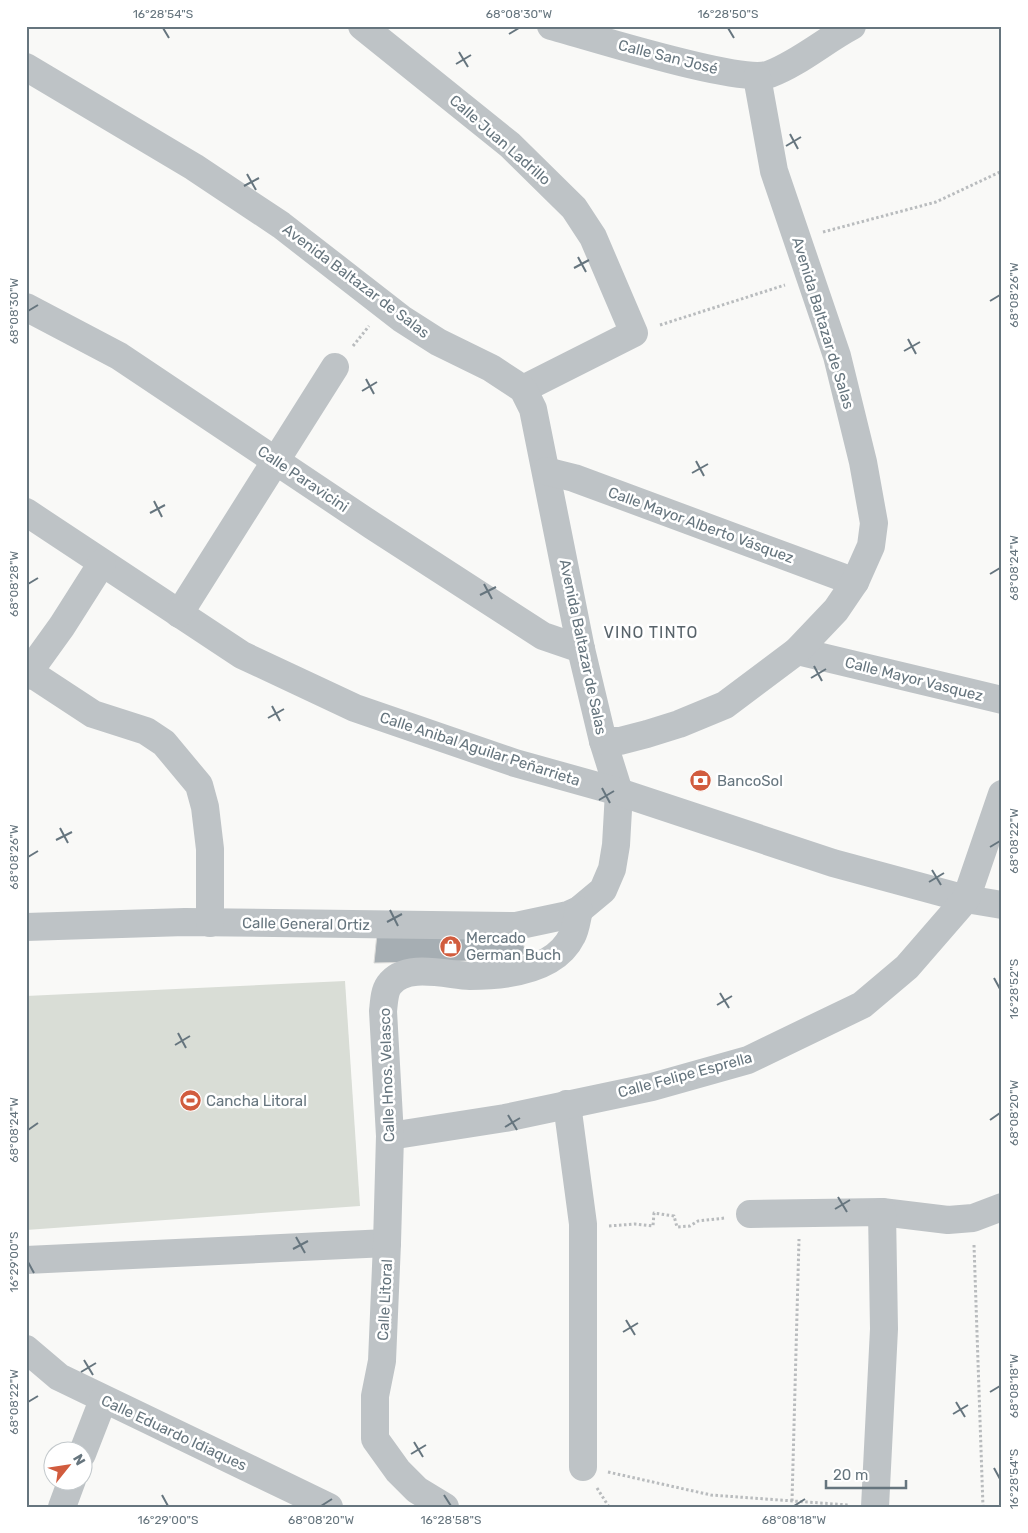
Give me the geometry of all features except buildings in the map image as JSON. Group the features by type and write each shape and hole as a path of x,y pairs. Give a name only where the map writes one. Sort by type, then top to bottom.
{"street":[{"name":"Calle Juan Ladrillo","path":"362,26 510,145 574,208 593,237 634,333"},
{"name":"Calle San José","path":"551,26 699,66 757,77"},
{"path":"757,77 769,75 800,60 852,26"},
{"name":"Avenida Baltazar de Salas","path":"26,67 186,162 281,225 386,306 438,342 491,368 523,390 533,409 581,649 602,741 620,741 647,734 679,724 725,704 797,651 836,610 855,582 871,546 874,523 871,499 837,356 774,171 757,77"},
{"name":"Calle Paravicini","path":"26,307 120,356 544,636 581,649"},
{"path":"523,390 634,333"},
{"path":"179,614 335,367"},
{"name":"Calle Mayor Alberto Vásquez","path":"546,471 574,478 855,582"},
{"name":"Calle Anibal Aguilar Peñarrieta","path":"26,512 242,655 356,708 515,763 619,792 833,863 966,899 1002,905"},
{"path":"102,563 28,674 94,714 146,731 164,743 199,785 205,806 210,849 210,923"},
{"name":"Calle Mayor Vasquez","path":"797,651 1002,700"},
{"name":"Calle General Ortiz","path":"26,927 210,923 516,926 540,923 580,910 603,890 612,869 616,846 619,792 602,741"},
{"name":"Calle Felipe Esprella","path":"390,1136 505,1118 652,1087 748,1060 862,1005 907,966 966,899 1002,794"},
{"name":"Calle Hnos. Velasco","path":"387,1243 390,1136 383,1011 389,985 409,973 432,972 470,976 520,971 543,964 563,950 573,936 580,910"},
{"path":"567,1104 583,1224 583,1467"},
{"path":"750,1214 882,1212 948,1220 973,1218 1002,1207"},
{"path":"876,1507 884,1329 882,1212"},
{"name":"Calle Litoral","path":"26,1260 387,1243 382,1361 375,1396 375,1439 398,1471 417,1490 445,1507"},
{"name":"Calle Eduardo Idiaques","path":"26,1349 59,1377 317,1504"},
{"path":"87,1440 103,1400"},
{"path":"62,1507 68,1490"}],"path":[{"path":"798,238 936,202 1002,171"},
{"path":"634,333 809,277"},
{"path":"335,367 386,306"},
{"path":"792,1501 800,1246 796,1212"},
{"path":"583,1224 636,1224 653,1226 654,1213 674,1216 677,1227 690,1226 698,1220 750,1214"},
{"path":"973,1218 983,1507"},
{"path":"583,1467 711,1495 819,1505 876,1507"}],"shaded area":[{"name":"Cancha Litoral","path":"345,981 360,1206 26,1230 26,996"}],"place":[{"name":"BancoSol","path":"701,781"},
{"name":"Mercado German Buch","path":"450,947"},
{"name":"Cancha Litoral","path":"190,1101"}],"district":[{"name":"VINO TINTO","path":"651,632"}]}
